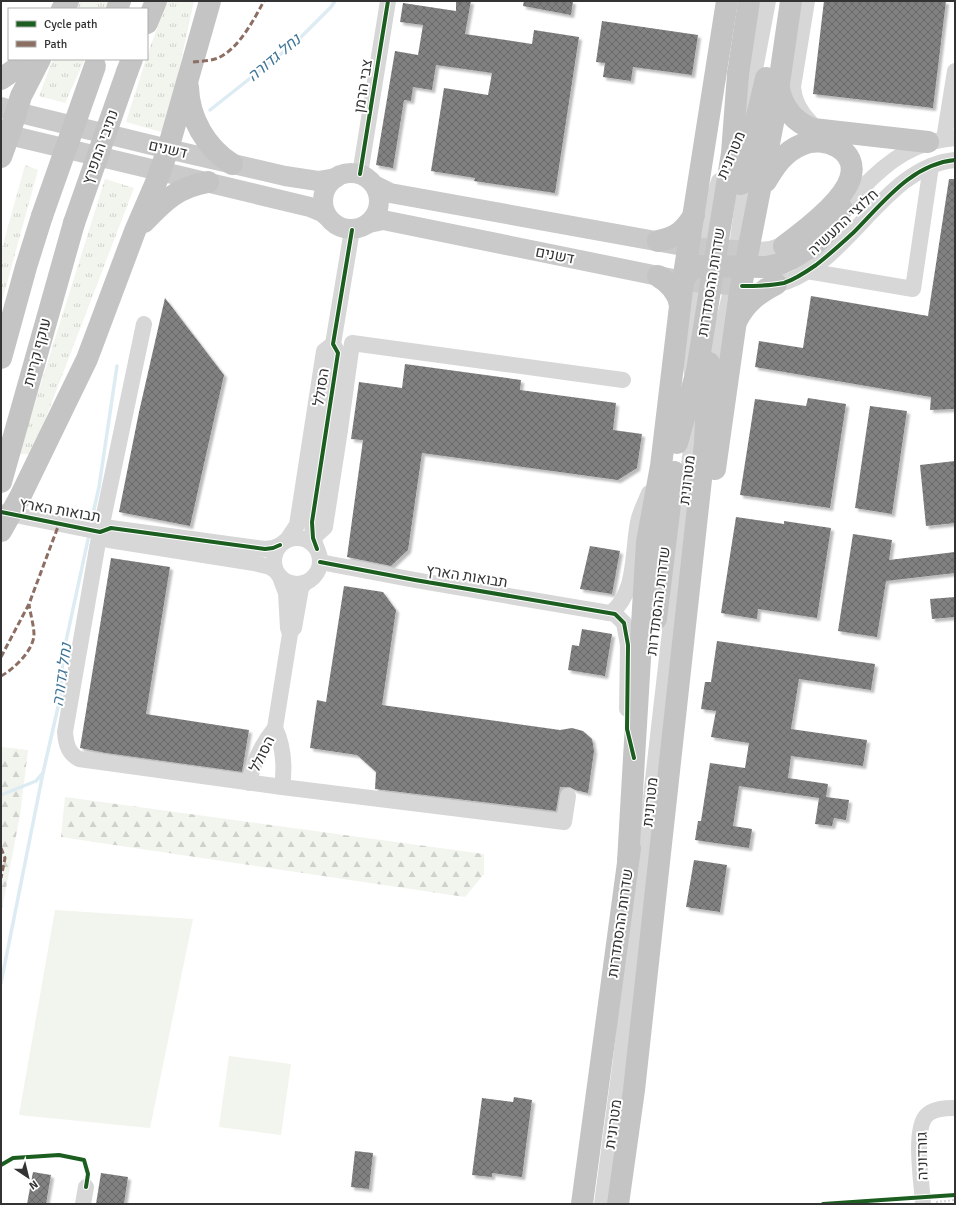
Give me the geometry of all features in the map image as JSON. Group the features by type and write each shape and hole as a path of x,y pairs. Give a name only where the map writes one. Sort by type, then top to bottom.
{"highway":[{"path":"148,21 156,1"},
{"path":"1,530 19,499 87,358 168,149 210,1"},
{"path":"628,862 647,542 661,466 680,305 694,265 694,214 726,1"},
{"name":"שדרות ההסתדרות","path":"582,1204 628,862 677,443 697,371 732,153 738,74 749,1"},
{"name":"שדרות ההסתדרות","path":"618,1204 634,1090 705,443 708,375 720,294 747,155 772,83 780,1"},
{"path":"676,708 685,690 735,325 739,267 760,191 772,83 791,1"},
{"path":"1,80 14,70 23,60"},
{"path":"1,156 9,109 21,96 39,60"},
{"name":"נתיבי המפרץ","path":"1,358 26,267 42,216 96,62"},
{"name":"נתיבי המפרץ","path":"74,223 130,66"},
{"path":"187,82 192,111 200,129 216,152 232,164"},
{"path":"772,83 784,105 797,121 806,126 822,130 942,140"},
{"path":"760,191 780,159 794,148 802,144 815,141 825,142 845,152 850,158 852,172 846,187 821,215 784,246"},
{"path":"135,231 169,197 189,187 208,182"},
{"path":"694,265 767,267 780,264 807,250 817,242 827,232 842,209"},
{"path":"658,241 676,236 687,225 694,214"},
{"name":"עוקף קריות","path":"1,482 74,223"},
{"path":"658,276 666,282 675,293 678,297 680,305"},
{"path":"735,325 743,310 752,299 776,284"}],"main road":[{"name":"דשנים","path":"9,109 168,149 285,176 318,181 336,178"},
{"name":"דשנים","path":"5,133 310,207 327,216"},
{"path":"344,174 360,174 376,186 380,198 380,204 375,216 360,226 346,229 335,225 327,216 323,204 324,196 330,183 344,174"},
{"name":"דשנים","path":"376,186 390,193 658,241 694,265"},
{"name":"דשנים","path":"360,226 383,220 658,276 694,265"}],"street":[{"name":"צבי הרמן","path":"360,174 388,1"},
{"name":"מטרונית","path":"696,400 716,352 739,267 748,165 745,122 768,1"},
{"path":"807,1 793,86 794,95 805,116 814,126 822,130"},
{"path":"942,140 955,71"},
{"name":"מטרונית","path":"602,1204 620,1067 696,400 688,349 694,265 718,186 732,148 745,122"},
{"name":"חלוצי התעשיה","path":"739,267 765,250 784,246 816,228 842,209 882,168 908,150 942,140"},
{"name":"חלוצי התעשיה","path":"739,267 776,284 792,280 808,271 837,248 898,187 909,178 931,166 955,160"},
{"path":"808,271 913,289 931,166"},
{"name":"הסולל","path":"283,543 297,525 324,351 333,344 360,226"},
{"path":"144,324 98,532 65,732 66,741 73,756 79,759 250,783"},
{"name":"הסולל","path":"317,550 312,522 338,353 333,344"},
{"path":"317,550 308,540 301,538 294,538 283,543 276,551 274,558 274,565 278,574 292,584 305,583 316,575 317,550 326,527 352,344 623,380"},
{"path":"328,417 340,430"},
{"path":"634,758 627,729 628,645 625,627 621,618 611,612 622,601 629,586 638,522 661,466"},
{"name":"תבואות הארץ","path":"1,512 98,532 109,540 254,563 270,568 278,574"},
{"name":"תבואות הארץ","path":"98,532 111,528 265,549 273,548 283,543"},
{"name":"תבואות הארץ","path":"317,550 415,580 611,612"},
{"name":"הסולל","path":"275,728 279,737 284,758 282,787 250,783 252,768 257,756 268,736 275,728 290,634 288,628 286,593 278,574"},
{"name":"הסולל","path":"290,634 294,629 301,588 305,583"},
{"path":"282,787 564,822 568,796"},
{"name":"גורדוניה","path":"923,1204 919,1137 921,1125 926,1115 935,1110 955,1108"},
{"path":"83,1204 86,1187"}],"green space":[{"path":"79,1 111,1 108,8 76,8"},
{"path":"168,1 194,1 165,133 126,122 146,60 148,60 150,47"},
{"path":"53,60 85,60 65,103 39,96"},
{"path":"25,165 38,170 1,305 1,252"},
{"path":"105,179 134,188 32,454 19,454"},
{"path":"1,747 28,750 20,815 1,914"},
{"path":"65,797 484,854 484,874 465,897 61,837"},
{"path":"55,910 193,919 150,1128 19,1115"},
{"path":"229,1056 291,1064 281,1135 219,1127"}],"building":[{"path":"456,1 471,1 465,34 532,44 534,30 579,37 555,193 474,181 475,178 431,171 444,88 488,95 492,73 436,65 432,90 413,87 411,101 404,100 393,168 376,165 395,51 418,55 423,25 400,22 403,3 456,11"},
{"path":"524,1 573,1 571,15 523,6"},
{"path":"824,1 946,1 933,108 813,94"},
{"path":"602,21 698,35 692,75 633,67 631,81 603,77 605,63 596,62"},
{"path":"949,179 955,179 955,409 930,410 931,397 755,367 759,341 803,348 811,296 928,316"},
{"path":"165,298 224,375 190,526 119,512 139,412"},
{"path":"405,364 521,380 520,390 616,403 613,430 642,434 637,468 618,480 422,453 408,550 391,566 347,557 363,440 351,439 359,382 402,388"},
{"path":"808,398 846,404 830,508 740,495 755,399 806,406"},
{"path":"870,406 907,411 892,514 855,508"},
{"path":"955,461 955,523 926,526 920,465"},
{"path":"736,517 784,524 784,521 831,528 817,618 758,609 757,619 721,613"},
{"path":"853,534 892,540 889,560 955,552 955,573 886,581 877,637 838,631"},
{"path":"590,546 620,551 612,594 580,589"},
{"path":"111,558 170,567 146,714 249,730 242,772 80,748"},
{"path":"344,586 383,592 396,610 382,705 560,730 572,728 583,731 592,739 594,751 588,793 575,790 570,787 560,787 556,811 375,789 376,772 357,755 310,748 317,700 326,702"},
{"path":"955,597 955,617 932,619 930,599"},
{"path":"582,629 612,634 605,676 568,670 572,645 579,646"},
{"path":"717,641 875,664 871,690 799,679 791,729 867,740 863,766 791,756 788,778 828,784 826,797 849,800 846,820 834,818 832,826 815,824 819,798 739,786 733,826 752,829 749,848 695,840 698,821 701,821 710,763 745,768 749,743 711,737 716,711 701,709 705,682 711,682"},
{"path":"694,860 727,865 720,912 686,907"},
{"path":"514,1097 532,1100 522,1177 492,1173 492,1177 472,1175 482,1098 513,1102"},
{"path":"355,1151 373,1153 369,1189 351,1187"},
{"path":"33,1172 51,1175 46,1204 27,1204"},
{"path":"101,1173 128,1177 124,1204 96,1204"}],"waterway":[{"name":"נחל גדורה","path":"210,110 296,42 331,7 335,1"},
{"name":"נחל גדורה","path":"90,527 99,487 117,366"},
{"name":"נחל גדורה","path":"1,983 43,773 61,694 63,655 89,535"},
{"path":"1,795 36,781 42,774"}],"marked path":[{"path":"193,62 207,61 220,57 234,47 246,32 264,1"},
{"path":"1,657 29,604 59,524"},
{"path":"1,676 12,669 22,659 33,641 34,631 29,604"},
{"path":"1,848 5,858 1,878"}],"cycle path":[{"path":"360,174 388,1"},
{"path":"742,286 779,284 801,275 816,265 853,233 886,198 911,177 939,163 955,160"},
{"path":"317,549 313,538 312,522 338,353 333,344 352,230"},
{"path":"1,512 100,532 111,528 265,549 280,545"},
{"path":"320,562 415,580 615,614 624,623 628,645 627,729 634,758"},
{"path":"1,1165 13,1158 59,1155 84,1160 88,1174 86,1187"},
{"path":"823,1204 955,1195"}]}
